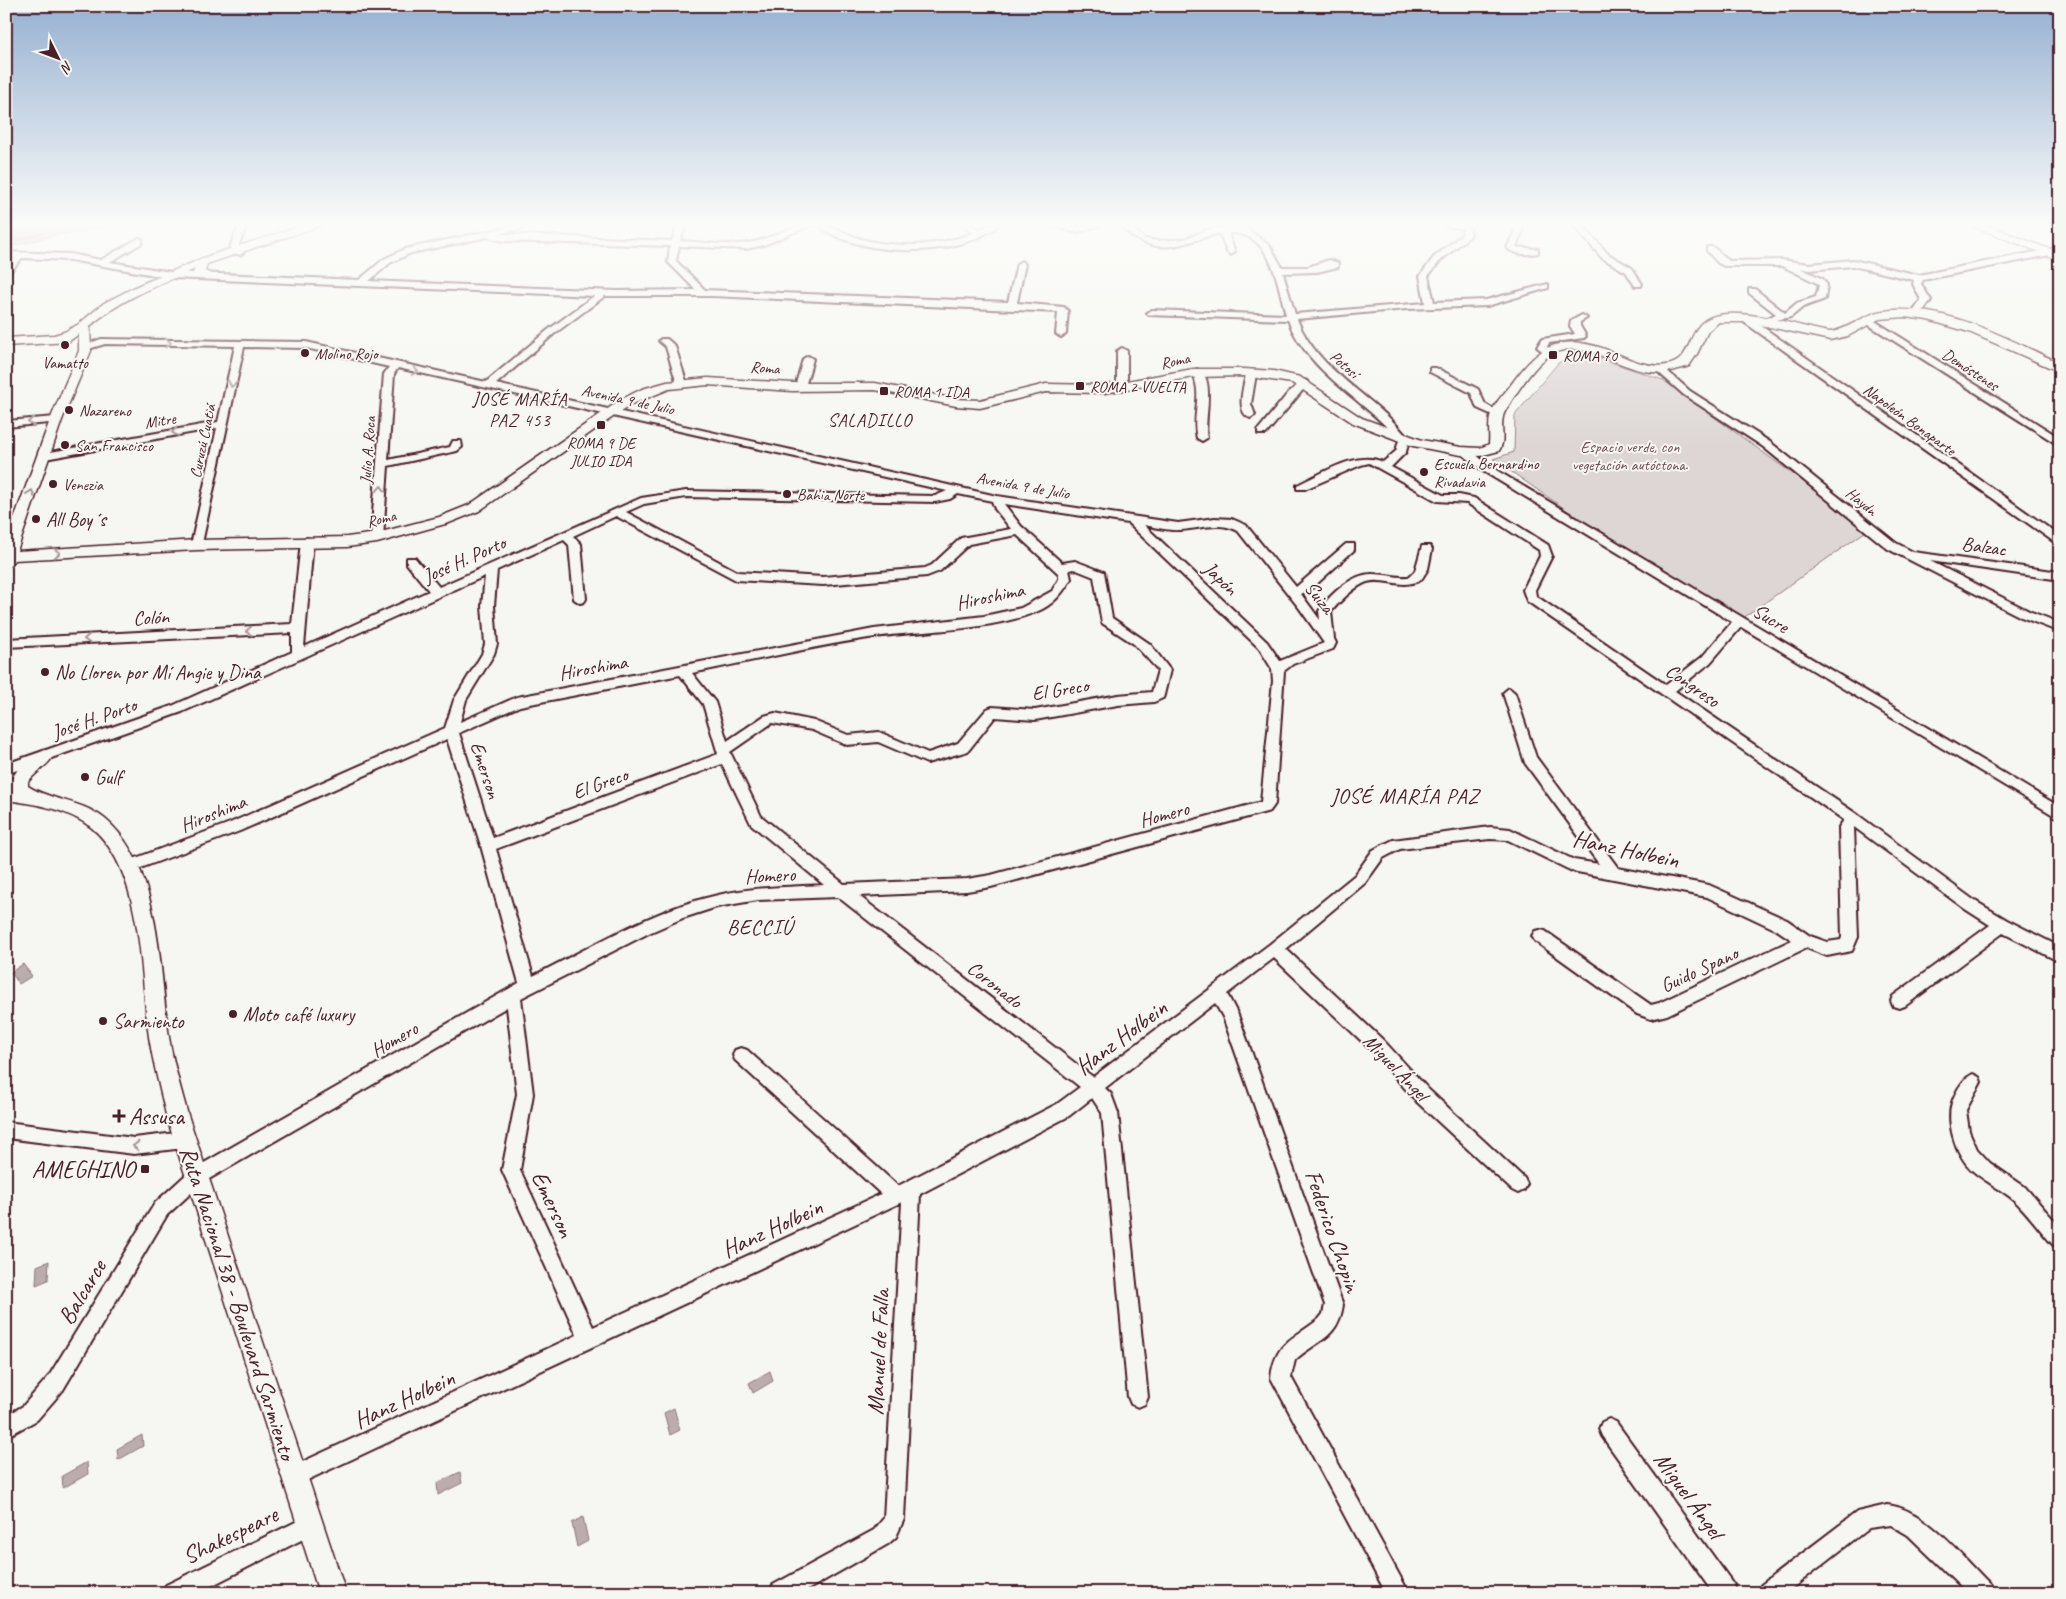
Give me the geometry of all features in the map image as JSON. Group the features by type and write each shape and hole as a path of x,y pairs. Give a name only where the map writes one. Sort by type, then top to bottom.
{"main road":[{"path":"58,338 73,334 85,327 103,307 119,300"},
{"path":"1497,414 1547,352 1562,347 1574,346 1638,367 1661,370 1686,364 1703,327 1712,320 1725,317 1744,318 1816,335 1836,336 1849,332 1867,320 1882,315 1916,315 1958,324 2060,368"},
{"path":"8,559 56,420 85,347 85,327"},
{"path":"6,342 58,338 77,340 85,347"},
{"name":"Roma","path":"8,559 178,546 197,541 212,544 360,541 377,538 444,520 474,508 612,412 651,389 681,381 705,380 800,387 884,387 958,403 979,404 1004,400 1044,388 1092,390 1122,387 1197,372 1283,376 1304,383 1344,413 1378,431 1404,440 1464,451 1487,452 1494,448 1497,439 1494,426 1497,414"},
{"path":"32,797 20,789 19,781 29,767 45,756"},
{"name":"Ruta Nacional 38 - Boulevard Sarmiento","path":"7,790 69,808 100,825 112,838 130,866 142,914 164,1065 184,1140 332,1592"}],"street":[{"path":"489,385 551,332 595,300"},
{"path":"872,300 1012,305 1061,309 1063,311 1061,334"},
{"path":"1012,305 1013,300"},
{"name":"Potosí","path":"1286,300 1300,336 1312,353 1389,422 1404,440"},
{"path":"1429,300 1430,304"},
{"path":"1151,318 1308,315 1430,304 1487,303 1499,300"},
{"path":"1763,300 1784,316"},
{"path":"1769,324 1772,318 1793,313 1800,305 1818,300"},
{"path":"1916,315 1926,300"},
{"path":"1547,352 1542,347 1545,341 1582,336 1575,326 1576,321 1582,318"},
{"name":"Napoleón Bonaparte","path":"1744,318 2060,542"},
{"name":"Demóstenes","path":"1867,320 2060,443"},
{"name":"Avenida 9 de Julio","path":"85,347 104,341 306,346 612,412 997,499 1178,527 1223,522 1242,528"},
{"path":"664,341 670,346 681,381"},
{"name":"Curuzú Cuatiá","path":"197,541 240,344"},
{"path":"1122,351 1122,387"},
{"path":"800,387 808,359"},
{"name":"Julio A. Roca","path":"377,538 389,374 394,366"},
{"path":"1433,370 1475,391 1480,406 1497,414"},
{"name":"Haydn","path":"1661,370 1687,393 1766,444 1886,542 2025,614 2060,628"},
{"path":"1197,372 1205,390 1199,431 1202,438"},
{"path":"1250,415 1246,404 1251,374"},
{"path":"1262,432 1295,391 1304,383"},
{"path":"6,424 56,420"},
{"name":"Mitre","path":"44,456 223,424"},
{"path":"1301,487 1358,462 1370,460 1384,466 1401,452 1404,440"},
{"path":"382,464 448,451 457,448 458,444"},
{"name":"Sucre","path":"1464,451 1487,469 2060,814"},
{"name":"Congreso","path":"1384,466 1399,477 1441,499 1459,498 1470,500 1544,548 1546,556 1530,590 1532,598 1853,819 1970,905 2002,925 2060,955"},
{"name":"José H. Porto","path":"6,769 156,718 641,501 686,494 935,499 946,497 957,489"},
{"path":"997,499 999,505 1020,531 1061,567"},
{"path":"617,512 730,575 824,581 932,571 965,540 1020,531"},
{"name":"Japón","path":"1132,520 1263,645 1278,669"},
{"path":"6,522 21,521"},
{"name":"Suiza","path":"1242,528 1328,639 1329,646 1288,661 1278,669"},
{"path":"566,535 575,544 580,599"},
{"path":"298,654 298,628 307,542"},
{"path":"1294,593 1306,587 1350,547"},
{"path":"1328,639 1326,611 1329,606 1360,580 1367,578 1404,581 1416,578 1420,574 1426,549"},
{"name":"Balzac","path":"1904,553 2060,576"},
{"path":"411,560 438,593"},
{"name":"El Greco","path":"488,846 725,754 769,720 775,718 814,726 847,740 879,737 926,758 963,746 992,712 1035,715 1158,695 1164,670 1146,646 1135,637 1106,620 1100,574 1075,565 1061,567"},
{"name":"Hiroshima","path":"130,866 235,827 517,702 874,633 984,620 1023,612 1034,608 1056,594 1065,579 1065,573 1061,567"},
{"name":"Emerson","path":"491,569 488,606 492,636 491,644 488,654 460,700 451,730 488,846 520,990 525,1094 511,1170 588,1338"},
{"path":"1666,692 1706,660 1739,621"},
{"name":"Colón","path":"6,643 298,628"},
{"name":"Homero","path":"196,1177 260,1138 520,990 646,926 716,901 758,894 843,892 991,881 1265,807 1268,804 1279,681 1278,669"},
{"name":"Coronado","path":"684,671 708,702 725,754 756,820 843,892 1094,1088 1104,1100 1110,1113 1138,1397"},
{"path":"1509,693 1530,759 1614,874"},
{"path":"7,790 26,762"},
{"name":"Hanz Holbein","path":"294,1476 904,1192 1050,1118 1094,1088 1275,949 1360,880 1378,854 1398,844 1501,833 1520,839 1561,861 1614,874 1709,891 1782,925 1805,941 1827,949 1847,946 1850,937 1846,827 1853,819"},
{"path":"1899,1001 2002,925"},
{"name":"Guido Spano","path":"1540,936 1643,1009 1651,1012 1661,1010 1805,941"},
{"name":"Miguel Ángel","path":"1275,949 1378,1046 1424,1096 1518,1184"},
{"name":"Federico Chopin","path":"1218,993 1230,1015 1334,1305 1335,1315 1331,1322 1289,1350 1282,1359 1281,1378 1398,1593"},
{"path":"740,1055 904,1192"},
{"path":"1973,1082 1963,1096 1956,1113 1966,1150 1982,1168 2020,1194 2060,1240"},
{"path":"6,1130 134,1146 184,1140"},
{"name":"Balcarce","path":"6,1427 30,1413 56,1383 161,1209 196,1177"},
{"name":"Manuel de Falla","path":"781,1593 881,1537 890,1530 894,1519 904,1192"},
{"name":"Miguel Ángel","path":"1609,1429 1726,1593"},
{"path":"1769,1593 1864,1519 1882,1514 1896,1516 1910,1524 1983,1593"},
{"name":"Shakespeare","path":"174,1593 310,1525"}],"green space":[{"name":"Espacio verde, con vegetación autóctona.","path":"1581,352 1663,380 1869,529 1739,621 1656,572 1493,459 1514,452 1515,415 1558,363"}],"water":[{"path":"23,964 32,976 19,984 11,972"},
{"path":"49,1261 48,1280 36,1285 37,1266"},
{"path":"770,1371 773,1381 753,1393 749,1383"},
{"path":"674,1408 680,1430 670,1435 664,1413"},
{"path":"142,1435 143,1446 118,1460 117,1449"},
{"path":"87,1462 88,1474 63,1488 62,1476"},
{"path":"460,1472 462,1483 438,1495 437,1483"},
{"path":"583,1517 588,1541 577,1547 572,1523"}],"place":[{"name":"Vamatto","path":"65,345"},
{"name":"Molino Rojo","path":"305,353"},
{"name":"ROMA 70","path":"1553,355"},
{"name":"ROMA 2 VUELTA","path":"1080,386"},
{"name":"ROMA 1 IDA","path":"884,391"},
{"name":"Nazareno","path":"69,410"},
{"name":"ROMA 9 DE JULIO IDA","path":"601,425"},
{"name":"San Francisco","path":"65,445"},
{"name":"Escuela Bernardino Rivadavia","path":"1424,472"},
{"name":"Venezia","path":"53,484"},
{"name":"Bahia Norte","path":"787,494"},
{"name":"All Boy´s","path":"36,519"},
{"name":"No Lloren por Mí Angie y Dina","path":"45,672"},
{"name":"Gulf","path":"85,777"},
{"name":"Moto café luxury","path":"233,1014"},
{"name":"Sarmiento","path":"103,1021"},
{"name":"Assusa","path":"119,1116"},
{"name":"AMEGHINO","path":"145,1169"}],"district":[{"name":"JOSÉ MARÍA PAZ 453","path":"520,409"},
{"name":"SALADILLO","path":"870,420"},
{"name":"JOSÉ MARÍA PAZ","path":"1405,796"},
{"name":"BECCIÚ","path":"760,927"}]}
